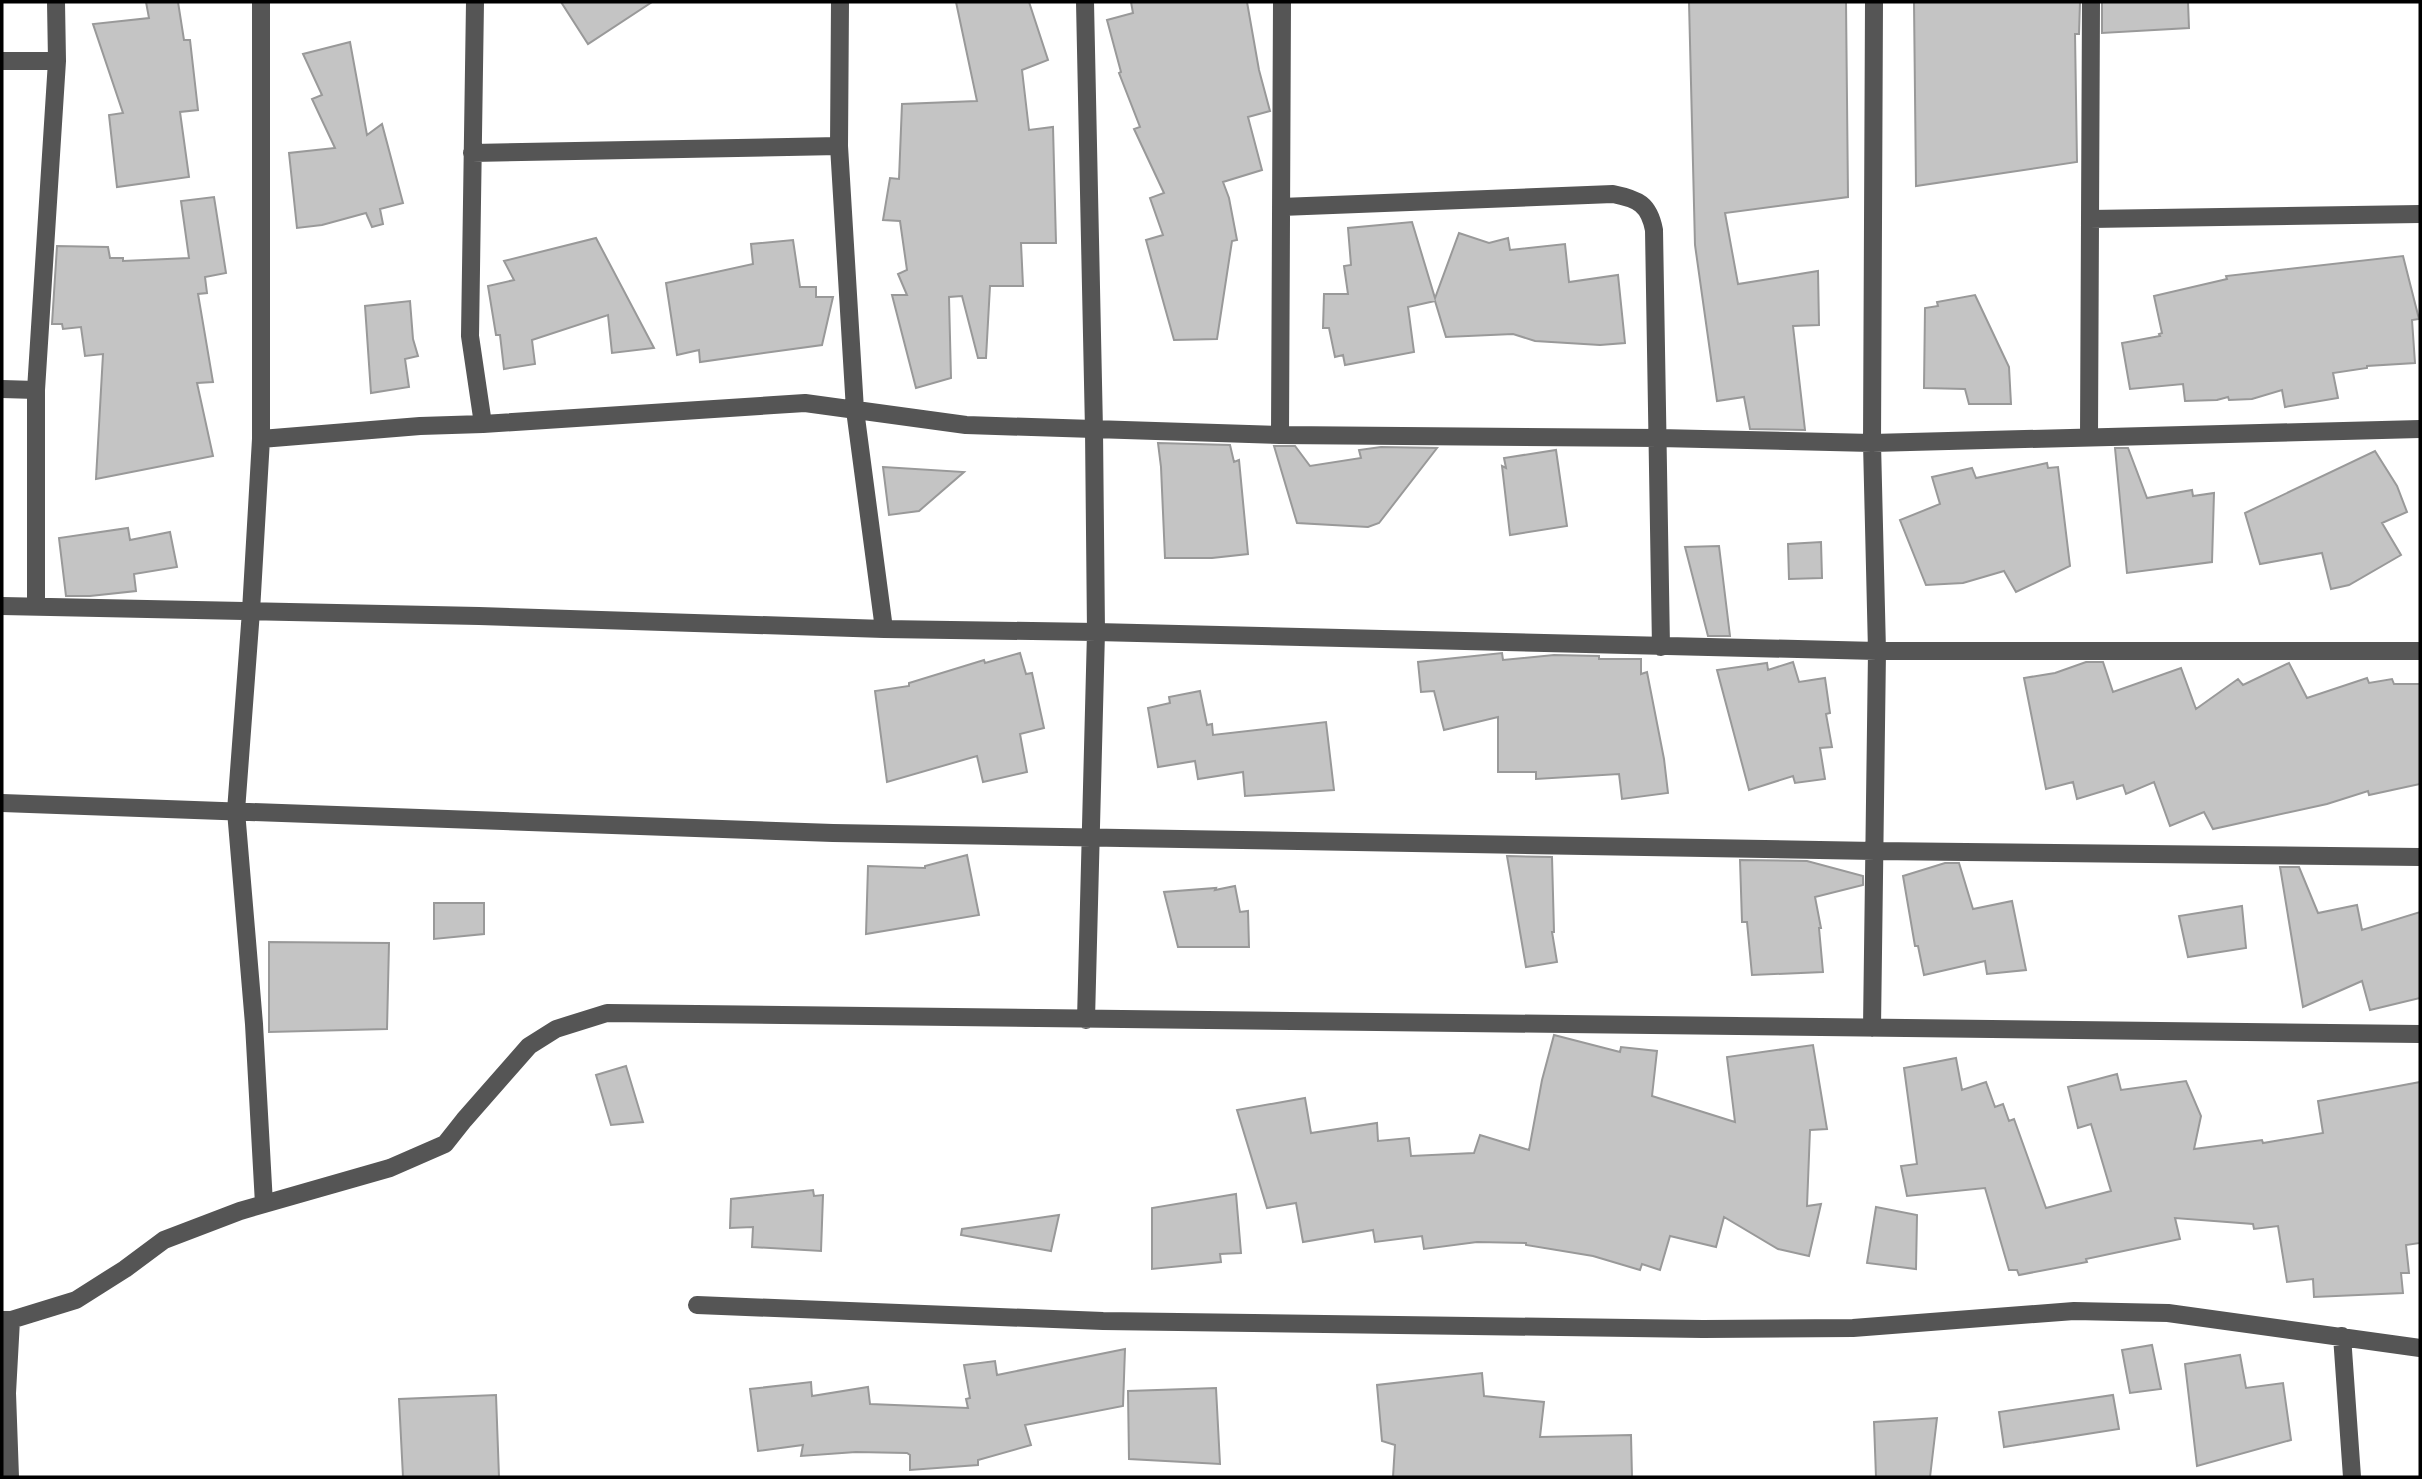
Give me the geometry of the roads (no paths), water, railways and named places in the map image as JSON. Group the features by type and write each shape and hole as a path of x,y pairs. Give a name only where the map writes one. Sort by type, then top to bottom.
{"street":[{"path":"36,606 36,390 57,61 56,2"},
{"path":"261,2 261,439 236,811 254,1024 264,1204"},
{"path":"475,2 470,336 483,424"},
{"path":"840,2 839,146 855,410 884,629"},
{"path":"1085,2 1096,632 1086,1020"},
{"path":"1280,435 1282,2"},
{"path":"1872,1028 1877,651 1872,443 1874,2"},
{"path":"2089,438 2091,2"},
{"path":"2,61 57,61"},
{"path":"472,153 839,146"},
{"path":"1281,207 1613,194 1640,202 1651,214 1654,230 1654,329 1659,438 1661,647"},
{"path":"2090,219 2420,214"},
{"path":"2,389 36,390"},
{"path":"261,439 420,426 805,403 967,425 1280,435 1659,438 1872,443 2420,429"},
{"path":"2,606 1877,651 2420,650"},
{"path":"2,803 833,833 1875,851 2420,857"},
{"path":"10,1477 7,1320 76,1300 164,1240 240,1211 390,1168 445,1144 529,1046 556,1029 607,1013 2420,1034"},
{"path":"697,1305 1117,1321 1703,1329 1853,1328 2074,1311 2168,1313 2420,1348"},
{"path":"2343,1336 2352,1477"}]}
